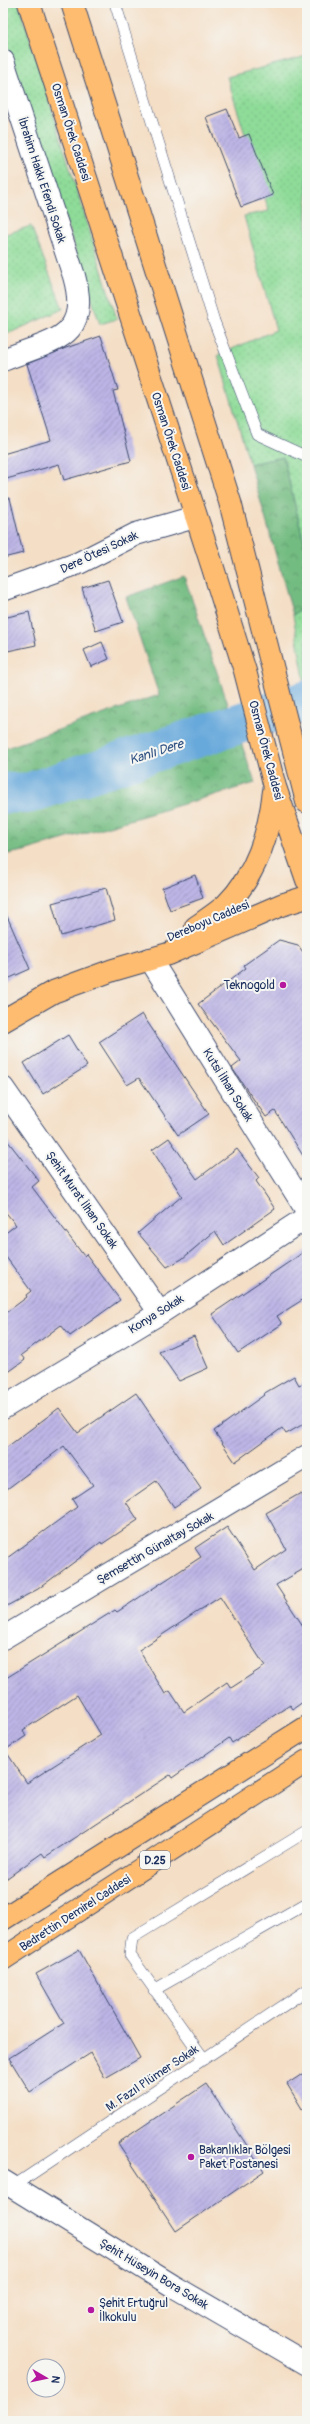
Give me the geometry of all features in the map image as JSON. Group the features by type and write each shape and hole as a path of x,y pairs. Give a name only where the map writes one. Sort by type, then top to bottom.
{"main road":[{"name":"Osman Örek Caddesi","path":"29,3 245,671 275,786 307,884"},
{"path":"72,3 230,502 294,756 304,783 307,802"},
{"path":"196,927 225,905 249,874 266,839 271,818 275,786"},
{"name":"Dereboyu Caddesi","path":"114,970 157,942 307,884"},
{"name":"Dereboyu Caddesi","path":"3,1021 54,992 114,970 168,954 281,905 307,884"},
{"name":"D.25","path":"3,1919 307,1727"},
{"name":"Bedrettin Demirel Caddesi","path":"3,1960 307,1761"}],"street":[{"name":"İbrahim Hakkı Efendi Sokak","path":"3,61 74,276 78,290 79,310 74,326 68,333 3,360"},
{"name":"Dere Ötesi Sokak","path":"3,590 79,563 136,534 195,517"},
{"name":"Kutsi İlhan Sokak","path":"150,959 307,1211"},
{"name":"Şehit Murat İlhan Sokak","path":"3,1088 160,1313"},
{"name":"Konya Sokak","path":"3,1408 160,1313 307,1217"},
{"name":"Şemsettin Günaltay Sokak","path":"3,1638 307,1456"},
{"name":"Şehit Hüseyin Bora Sokak","path":"8,2184 173,2286 307,2364"}],"lane":[{"path":"115,3 214,321 257,434 307,457"},
{"path":"204,2059 130,1955 132,1938 307,1832"},
{"path":"154,1990 307,1903"},
{"name":"M. Fazıl Plümer Sokak","path":"8,2184 204,2059 307,1990"}],"green space":[{"path":"3,3 19,3 117,319 100,324 3,31"},
{"path":"307,56 307,554 283,457 250,464 218,355 276,330 244,216 269,211 227,77"},
{"path":"31,226 63,309 3,336 3,235"},
{"path":"283,457 307,554 307,604 293,615 250,464"},
{"path":"184,576 255,783 24,851 3,855 3,749 159,695 126,597"},
{"path":"307,604 307,683 305,684 293,615"}],"building":[{"path":"227,109 239,138 249,134 273,195 241,207 206,117"},
{"path":"101,336 118,390 113,391 131,461 64,480 59,464 3,480 3,454 51,440 27,364"},
{"path":"3,498 10,498 23,553 3,558"},
{"path":"108,580 123,622 96,631 82,588"},
{"path":"29,612 36,645 3,652 3,618"},
{"path":"102,642 109,659 91,667 84,650"},
{"path":"195,875 203,898 170,910 162,888"},
{"path":"106,888 115,920 61,936 52,903"},
{"path":"3,907 30,969 3,981"},
{"path":"279,940 298,945 307,958 307,1162 275,1111 266,1117 245,1087 232,1068 241,1061 198,1004 246,968 244,965"},
{"path":"142,1014 209,1114 178,1135 139,1078 127,1085 99,1042"},
{"path":"68,1035 87,1066 43,1094 24,1063"},
{"path":"3,1135 39,1181 32,1187 84,1256 86,1254 120,1300 70,1336 61,1325 21,1355 25,1360 3,1376 3,1315 27,1297 26,1295 31,1291 3,1253 3,1235 16,1225 3,1209"},
{"path":"169,1138 197,1179 237,1149 259,1178 256,1181 275,1209 224,1245 215,1231 182,1259 167,1267 138,1233 182,1196 152,1150"},
{"path":"307,1250 307,1297 277,1316 282,1324 238,1353 212,1314"},
{"path":"194,1336 208,1368 179,1381 159,1352"},
{"path":"294,1376 299,1385 307,1381 307,1422 286,1434 282,1428 235,1462 214,1431 264,1395 263,1394"},
{"path":"136,1393 201,1489 174,1507 156,1481 126,1502 138,1520 102,1544 101,1542 38,1589 3,1608 3,1561 77,1507 72,1499 93,1485 64,1446 3,1492 3,1450 59,1408 78,1433"},
{"path":"301,1493 307,1504 307,1567 276,1585 307,1632 307,1699 293,1709 290,1705 232,1743 229,1738 172,1778 170,1775 45,1857 42,1853 3,1881 3,1680 115,1610 117,1612 201,1557 195,1548 227,1527 255,1570 286,1549 266,1513","holes":["220,1597 265,1666 231,1688 227,1682 184,1712 170,1691 165,1694 139,1650","77,1695 101,1735 27,1783 5,1750 26,1736 23,1730"]},
{"path":"79,1950 140,2058 105,2078 91,2053 30,2092 9,2058 64,2023 36,1974"},
{"path":"307,2071 307,2117 287,2084"},
{"name":"Bakanlıklar Bölgesi Paket Postanesi","path":"206,2084 264,2171 176,2231 118,2143"}],"waterway":[{"name":"Kanlı Dere","path":"3,793 29,793 307,701"}],"place":[{"name":"Teknogold","path":"283,985"},
{"name":"Bakanlıklar Bölgesi Paket Postanesi","path":"191,2157"},
{"name":"Şehit Ertuğrul İlkokulu","path":"91,2310"}]}
